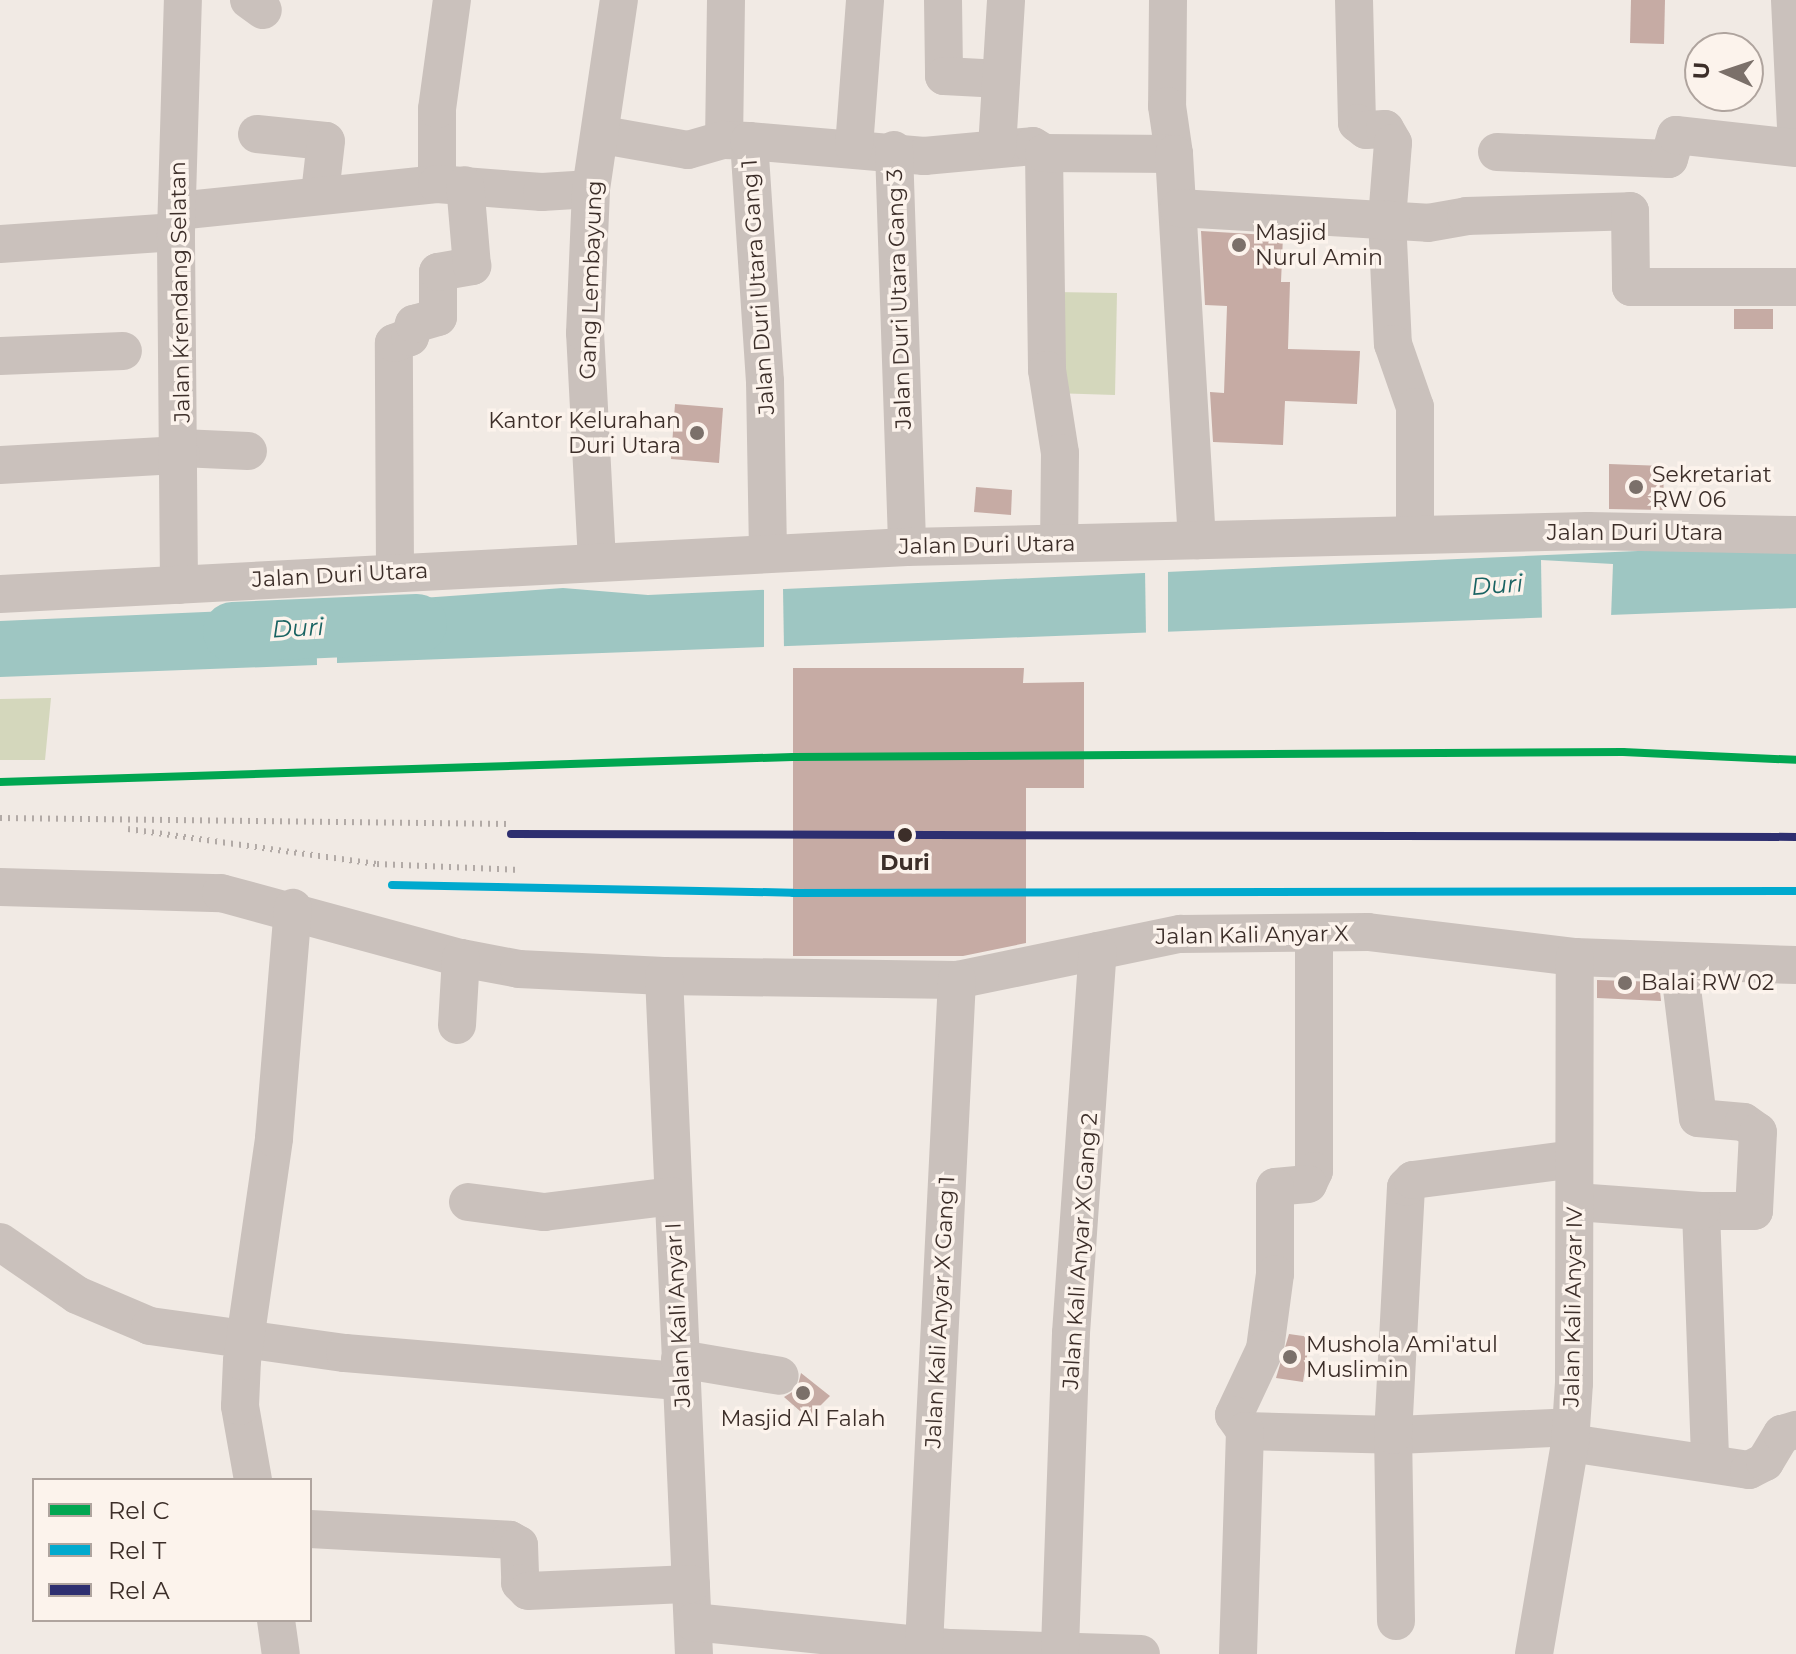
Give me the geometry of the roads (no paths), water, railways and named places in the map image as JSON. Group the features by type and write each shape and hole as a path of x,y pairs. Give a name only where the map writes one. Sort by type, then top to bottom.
{"street":[{"name":"Jalan Krendang Selatan","path":"179,585 181,452 176,221 183,0"},
{"path":"395,572 394,343 410,337 414,324 438,317 438,272 472,266 451,185 437,109 452,0"},
{"name":"Gang Lembayung","path":"597,561 585,333 591,189 603,135 619,0"},
{"name":"Jalan Duri Utara Gang 1","path":"726,0 736,140 765,381 768,551"},
{"path":"854,147 865,0"},
{"path":"943,0 944,76 1001,79"},
{"path":"997,148 1006,0"},
{"path":"1168,0 1167,106 1179,208 1197,540"},
{"path":"1354,0 1357,123 1366,130 1385,129 1392,137 1387,219 1395,356 1415,407 1415,535"},
{"path":"1790,0 1796,127"},
{"path":"257,134 326,141 320,194"},
{"name":"Jalan Duri Utara Gang 3","path":"603,135 688,150 736,140 894,150 907,547"},
{"path":"1497,152 1669,159 1676,135 1796,148"},
{"path":"894,150 958,156 997,148 1033,146 1044,153 1174,154"},
{"path":"1044,153 1047,370 1060,453 1059,543"},
{"path":"0,244 176,221 320,194 451,185 542,192 591,189"},
{"path":"1179,208 1435,223 1466,216 1630,211 1631,287 1796,287"},
{"path":"0,356 123,351"},
{"path":"0,465 181,452 248,451"},
{"name":"Jalan Duri Utara","path":"0,594 768,551 1415,535 1796,535"},
{"name":"Jalan Kali Anyar X","path":"0,887 221,893 293,908 461,958 519,969 664,976 957,980 1180,934 1368,932 1575,957 1679,964 1796,965"},
{"path":"253,1478 240,1406 246,1339 274,1138 293,908"},
{"path":"1238,1654 1245,1431 1234,1415 1265,1349 1275,1274 1274,1191 1279,1185 1308,1184 1314,1171 1314,933"},
{"name":"Jalan Kali Anyar X Gang 2","path":"1060,1648 1071,1320 1084,1208 1098,951"},
{"name":"Jalan Kali Anyar IV","path":"1534,1654 1570,1435 1576,1202 1575,957"},
{"path":"457,1025 461,958"},
{"path":"1576,1202 1701,1211 1754,1211 1758,1132 1744,1122 1698,1118 1679,964"},
{"name":"Jalan Kali Anyar I","path":"664,976 694,1638"},
{"name":"Jalan Kali Anyar X Gang 1","path":"942,1649 957,980"},
{"path":"1396,1621 1395,1435 1406,1187 1413,1180 1574,1159"},
{"path":"468,1202 544,1212 672,1196"},
{"path":"1701,1211 1710,1460"},
{"path":"0,1242 77,1295 150,1326 345,1353 780,1376"},
{"path":"1245,1431 1570,1435 1759,1468 1782,1434 1796,1430"},
{"path":"312,1529 510,1540 519,1545 520,1583 528,1591 691,1584"},
{"path":"276,1622 281,1654"},
{"path":"694,1638 942,1649 1060,1648 1141,1654"}],"water":[{"path":"1796,544 1796,608 337,663 337,604 563,588 648,595"},
{"path":"316,607 317,665 0,677 0,621"}],"waterway":[{"name":"Duri","path":"233,632 417,624"}],"railway":[{"path":"0,818 511,824"},
{"path":"128,829 377,864 520,870"}],"rail line":[{"name":"C","path":"0,782 793,757 1623,752 1796,760"},
{"name":"A","path":"511,834 1796,837"},
{"name":"T","path":"392,885 793,893 1796,891"}],"place":[{"name":"Masjid Nurul Amin","path":"1239,245"},
{"name":"Kantor Kelurahan Duri Utara","path":"697,433"},
{"name":"Sekretariat RW 06","path":"1636,487"},
{"name":"Duri","path":"905,835"},
{"name":"Balai RW 02","path":"1625,983"},
{"name":"Mushola Ami'atul Muslimin","path":"1290,1357"},
{"name":"Masjid Al Falah","path":"803,1393"}]}
